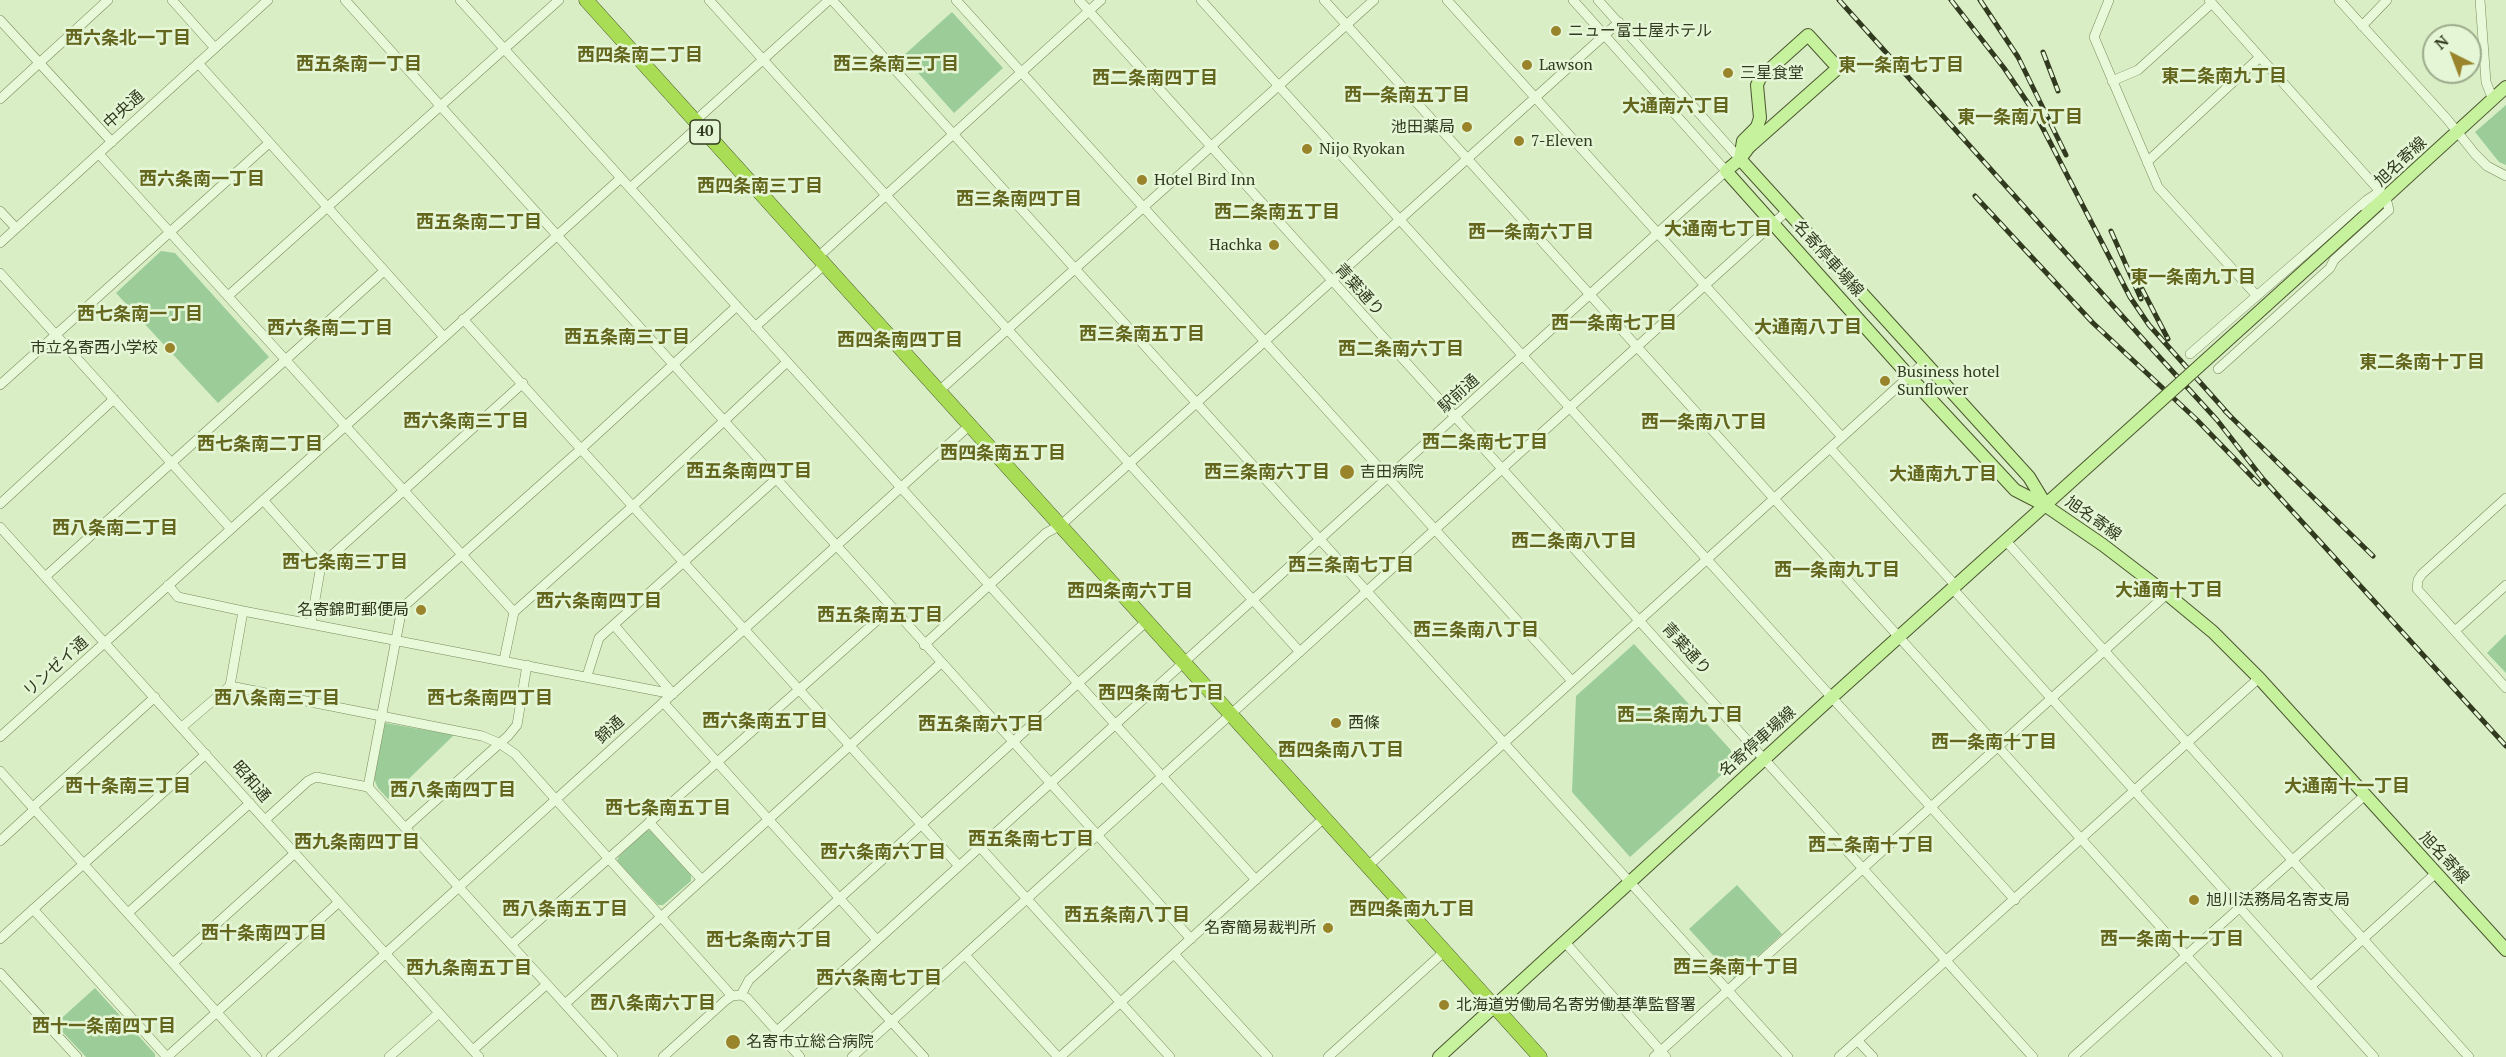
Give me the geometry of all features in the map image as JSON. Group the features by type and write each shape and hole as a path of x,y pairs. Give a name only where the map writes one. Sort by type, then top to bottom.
{"highway":[{"name":"40","path":"586,0 1540,1057"}],"main road":[{"path":"1726,171 1740,159 1749,147 1838,68 1808,35 1760,78 1757,85 1760,118 1757,127 1743,141 1740,159"},
{"name":"旭名寄線","path":"2506,87 2383,195 2366,215 2046,506 2167,594 2213,632 2259,678 2506,950"},
{"name":"名寄停車場線","path":"1740,159 2029,477 2046,506"},
{"name":"名寄停車場線","path":"1726,171 1909,376 2015,490 2046,506"},
{"name":"名寄停車場線","path":"1439,1057 1630,880 2046,506"}],"street":[{"path":"0,99 108,0"},
{"path":"172,0 214,47"},
{"name":"中央通","path":"0,243 268,0"},
{"path":"345,0 1191,939"},
{"path":"460,0 1256,880"},
{"path":"228,296 559,0"},
{"path":"709,0 1300,652"},
{"path":"630,188 763,59 831,0 1321,538 1788,1057"},
{"path":"956,0 1572,681"},
{"name":"青葉通り","path":"1078,0 2033,1057"},
{"path":"755,327 886,195 1101,0"},
{"path":"1201,0 2015,900"},
{"path":"1324,0 2278,1057"},
{"path":"939,391 1374,0"},
{"path":"1447,0 1842,437"},
{"path":"1573,0 1726,171"},
{"path":"1598,0 1740,159"},
{"path":"2109,0 2094,37 2158,187 2257,296"},
{"path":"2339,0 2487,166 2506,176"},
{"path":"2362,26 2387,0"},
{"path":"2480,0 2486,82 2493,100"},
{"path":"2112,81 2138,70 2211,1 2383,195 2389,210 2334,260 2330,268 2218,369"},
{"path":"0,20 112,142"},
{"path":"924,645 1046,533 1061,525 1619,22"},
{"path":"2147,162 2260,57"},
{"path":"198,63 444,337"},
{"path":"0,385 269,142"},
{"path":"99,154 514,612"},
{"name":"駅前通","path":"777,1031 1726,171"},
{"name":"リンゼイ通","path":"0,737 621,178"},
{"path":"2190,354 2367,200 2383,195"},
{"path":"0,211 16,228"},
{"path":"852,1057 1787,211"},
{"path":"45,577 384,271"},
{"path":"0,273 231,529"},
{"path":"368,787 394,639 402,608 582,449 737,306"},
{"path":"463,319 959,866"},
{"path":"504,660 514,612 725,422 787,362"},
{"path":"1368,866 1925,362"},
{"path":"311,623 321,565 523,383"},
{"path":"0,504 114,399"},
{"name":"錦通","path":"271,1057 970,425"},
{"path":"1830,448 2374,1057"},
{"path":"587,676 598,638 776,479"},
{"path":"2506,498 2418,580 2417,589 2506,688"},
{"path":"263,500 321,565"},
{"name":"昭和通","path":"0,527 476,1054"},
{"path":"2006,541 2469,1057"},
{"path":"168,585 178,597 673,694"},
{"path":"2456,631 2506,585"},
{"path":"1564,941 1660,1055 1728,990 2167,594"},
{"path":"511,945 891,608"},
{"path":"182,727 230,686 243,611"},
{"path":"663,1057 737,996 749,980 1147,621"},
{"path":"614,625 673,694"},
{"path":"565,1004 941,663"},
{"path":"405,828 517,725 527,665"},
{"path":"1839,1057 2259,678"},
{"path":"230,686 482,736 499,743 515,754 661,916 737,996 747,998 800,1057"},
{"path":"0,841 155,697"},
{"path":"663,702 878,940"},
{"path":"0,939 83,862 206,754"},
{"path":"0,771 257,1057"},
{"path":"265,820 308,781 316,777 368,787 613,1057"},
{"path":"2073,1057 2364,796"},
{"path":"128,913 250,803"},
{"path":"965,955 1059,1057 1324,818"},
{"path":"649,822 702,880"},
{"path":"980,847 1170,1057"},
{"path":"173,963 295,853"},
{"path":"2311,986 2436,873"},
{"path":"33,909 167,1057 339,902"},
{"path":"1328,1057 1445,951"},
{"path":"1174,954 1268,1057"},
{"path":"844,970 924,1057"},
{"path":"0,973 76,1057"},
{"path":"476,1054 547,984"},
{"path":"389,1057 439,1012"},
{"path":"1858,1041 1873,1057"},
{"path":"1069,1049 1076,1057"}],"green space":[{"path":"952,12 1003,68 954,113 903,56"},
{"path":"2506,105 2506,165 2499,162 2475,132"},
{"path":"161,251 175,253 269,357 218,403 116,293"},
{"path":"2506,634 2506,673 2487,653"},
{"path":"1634,644 1739,759 1630,857 1572,792 1576,696"},
{"path":"385,723 454,735 388,799 378,788 374,779"},
{"path":"650,830 691,875 691,881 663,905 658,905 617,861 619,856 646,831"},
{"path":"1737,885 1782,934 1734,978 1689,929"},
{"path":"95,988 155,1054 155,1057 86,1057 55,1024"}],"railway":[{"path":"1839,0 2217,420 2263,479 2506,746"},
{"path":"1951,0 2004,68 2036,115 2130,297 2149,325 2231,417"},
{"path":"1980,0 2018,57 2066,155"},
{"path":"2043,52 2058,91"},
{"path":"1975,196 2093,323 2197,420 2259,484"},
{"path":"2111,231 2141,299"},
{"path":"2142,289 2168,339"},
{"path":"2225,411 2373,556"}],"place":[{"name":"ニュー富士屋ホテル","path":"1556,31"},
{"name":"Lawson","path":"1527,65"},
{"name":"三星食堂","path":"1728,73"},
{"name":"池田薬局","path":"1467,127"},
{"name":"7-Eleven","path":"1519,141"},
{"name":"Nijo Ryokan","path":"1307,149"},
{"name":"Hotel Bird Inn","path":"1142,180"},
{"name":"Hachka","path":"1274,245"},
{"name":"市立名寄西小学校","path":"170,348"},
{"name":"Business hotel Sunflower","path":"1885,381"},
{"name":"吉田病院","path":"1347,472"},
{"name":"名寄錦町郵便局","path":"421,610"},
{"name":"西條","path":"1336,723"},
{"name":"旭川法務局名寄支局","path":"2194,900"},
{"name":"名寄簡易裁判所","path":"1328,928"},
{"name":"北海道労働局名寄労働基準監督署","path":"1444,1005"},
{"name":"名寄市立総合病院","path":"733,1042"}],"district":[{"name":"西六条北一丁目","path":"128,39"},
{"name":"西四条南二丁目","path":"640,56"},
{"name":"西五条南一丁目","path":"359,65"},
{"name":"西三条南三丁目","path":"896,65"},
{"name":"東一条南七丁目","path":"1901,66"},
{"name":"東二条南九丁目","path":"2224,77"},
{"name":"西二条南四丁目","path":"1155,79"},
{"name":"西一条南五丁目","path":"1407,96"},
{"name":"大通南六丁目","path":"1676,107"},
{"name":"東一条南八丁目","path":"2020,118"},
{"name":"西六条南一丁目","path":"202,180"},
{"name":"西四条南三丁目","path":"760,187"},
{"name":"西三条南四丁目","path":"1019,200"},
{"name":"西二条南五丁目","path":"1277,213"},
{"name":"西五条南二丁目","path":"479,223"},
{"name":"大通南七丁目","path":"1718,230"},
{"name":"西一条南六丁目","path":"1531,233"},
{"name":"東一条南九丁目","path":"2193,278"},
{"name":"西七条南一丁目","path":"140,315"},
{"name":"西一条南七丁目","path":"1614,324"},
{"name":"大通南八丁目","path":"1808,328"},
{"name":"西六条南二丁目","path":"330,329"},
{"name":"西三条南五丁目","path":"1142,335"},
{"name":"西五条南三丁目","path":"627,338"},
{"name":"西四条南四丁目","path":"900,341"},
{"name":"西二条南六丁目","path":"1401,350"},
{"name":"東二条南十丁目","path":"2422,363"},
{"name":"西六条南三丁目","path":"466,422"},
{"name":"西一条南八丁目","path":"1704,423"},
{"name":"西二条南七丁目","path":"1485,443"},
{"name":"西七条南二丁目","path":"260,445"},
{"name":"西四条南五丁目","path":"1003,454"},
{"name":"西五条南四丁目","path":"749,472"},
{"name":"西三条南六丁目","path":"1267,473"},
{"name":"大通南九丁目","path":"1943,475"},
{"name":"西八条南二丁目","path":"115,529"},
{"name":"西二条南八丁目","path":"1574,542"},
{"name":"西七条南三丁目","path":"345,563"},
{"name":"西三条南七丁目","path":"1351,566"},
{"name":"西一条南九丁目","path":"1837,571"},
{"name":"大通南十丁目","path":"2169,591"},
{"name":"西四条南六丁目","path":"1130,592"},
{"name":"西六条南四丁目","path":"599,602"},
{"name":"西五条南五丁目","path":"880,616"},
{"name":"西三条南八丁目","path":"1476,631"},
{"name":"西四条南七丁目","path":"1161,694"},
{"name":"西八条南三丁目","path":"277,699"},
{"name":"西七条南四丁目","path":"490,699"},
{"name":"西二条南九丁目","path":"1680,716"},
{"name":"西六条南五丁目","path":"765,722"},
{"name":"西五条南六丁目","path":"981,725"},
{"name":"西一条南十丁目","path":"1994,743"},
{"name":"西四条南八丁目","path":"1341,751"},
{"name":"西十条南三丁目","path":"128,787"},
{"name":"大通南十一丁目","path":"2347,787"},
{"name":"西八条南四丁目","path":"453,791"},
{"name":"西七条南五丁目","path":"668,809"},
{"name":"西五条南七丁目","path":"1031,840"},
{"name":"西九条南四丁目","path":"357,843"},
{"name":"西二条南十丁目","path":"1871,846"},
{"name":"西六条南六丁目","path":"883,853"},
{"name":"西八条南五丁目","path":"565,910"},
{"name":"西四条南九丁目","path":"1412,910"},
{"name":"西五条南八丁目","path":"1127,916"},
{"name":"西十条南四丁目","path":"264,934"},
{"name":"西一条南十一丁目","path":"2172,940"},
{"name":"西七条南六丁目","path":"769,941"},
{"name":"西三条南十丁目","path":"1736,968"},
{"name":"西九条南五丁目","path":"469,969"},
{"name":"西六条南七丁目","path":"879,979"},
{"name":"西八条南六丁目","path":"653,1004"},
{"name":"西十一条南四丁目","path":"104,1027"}]}
